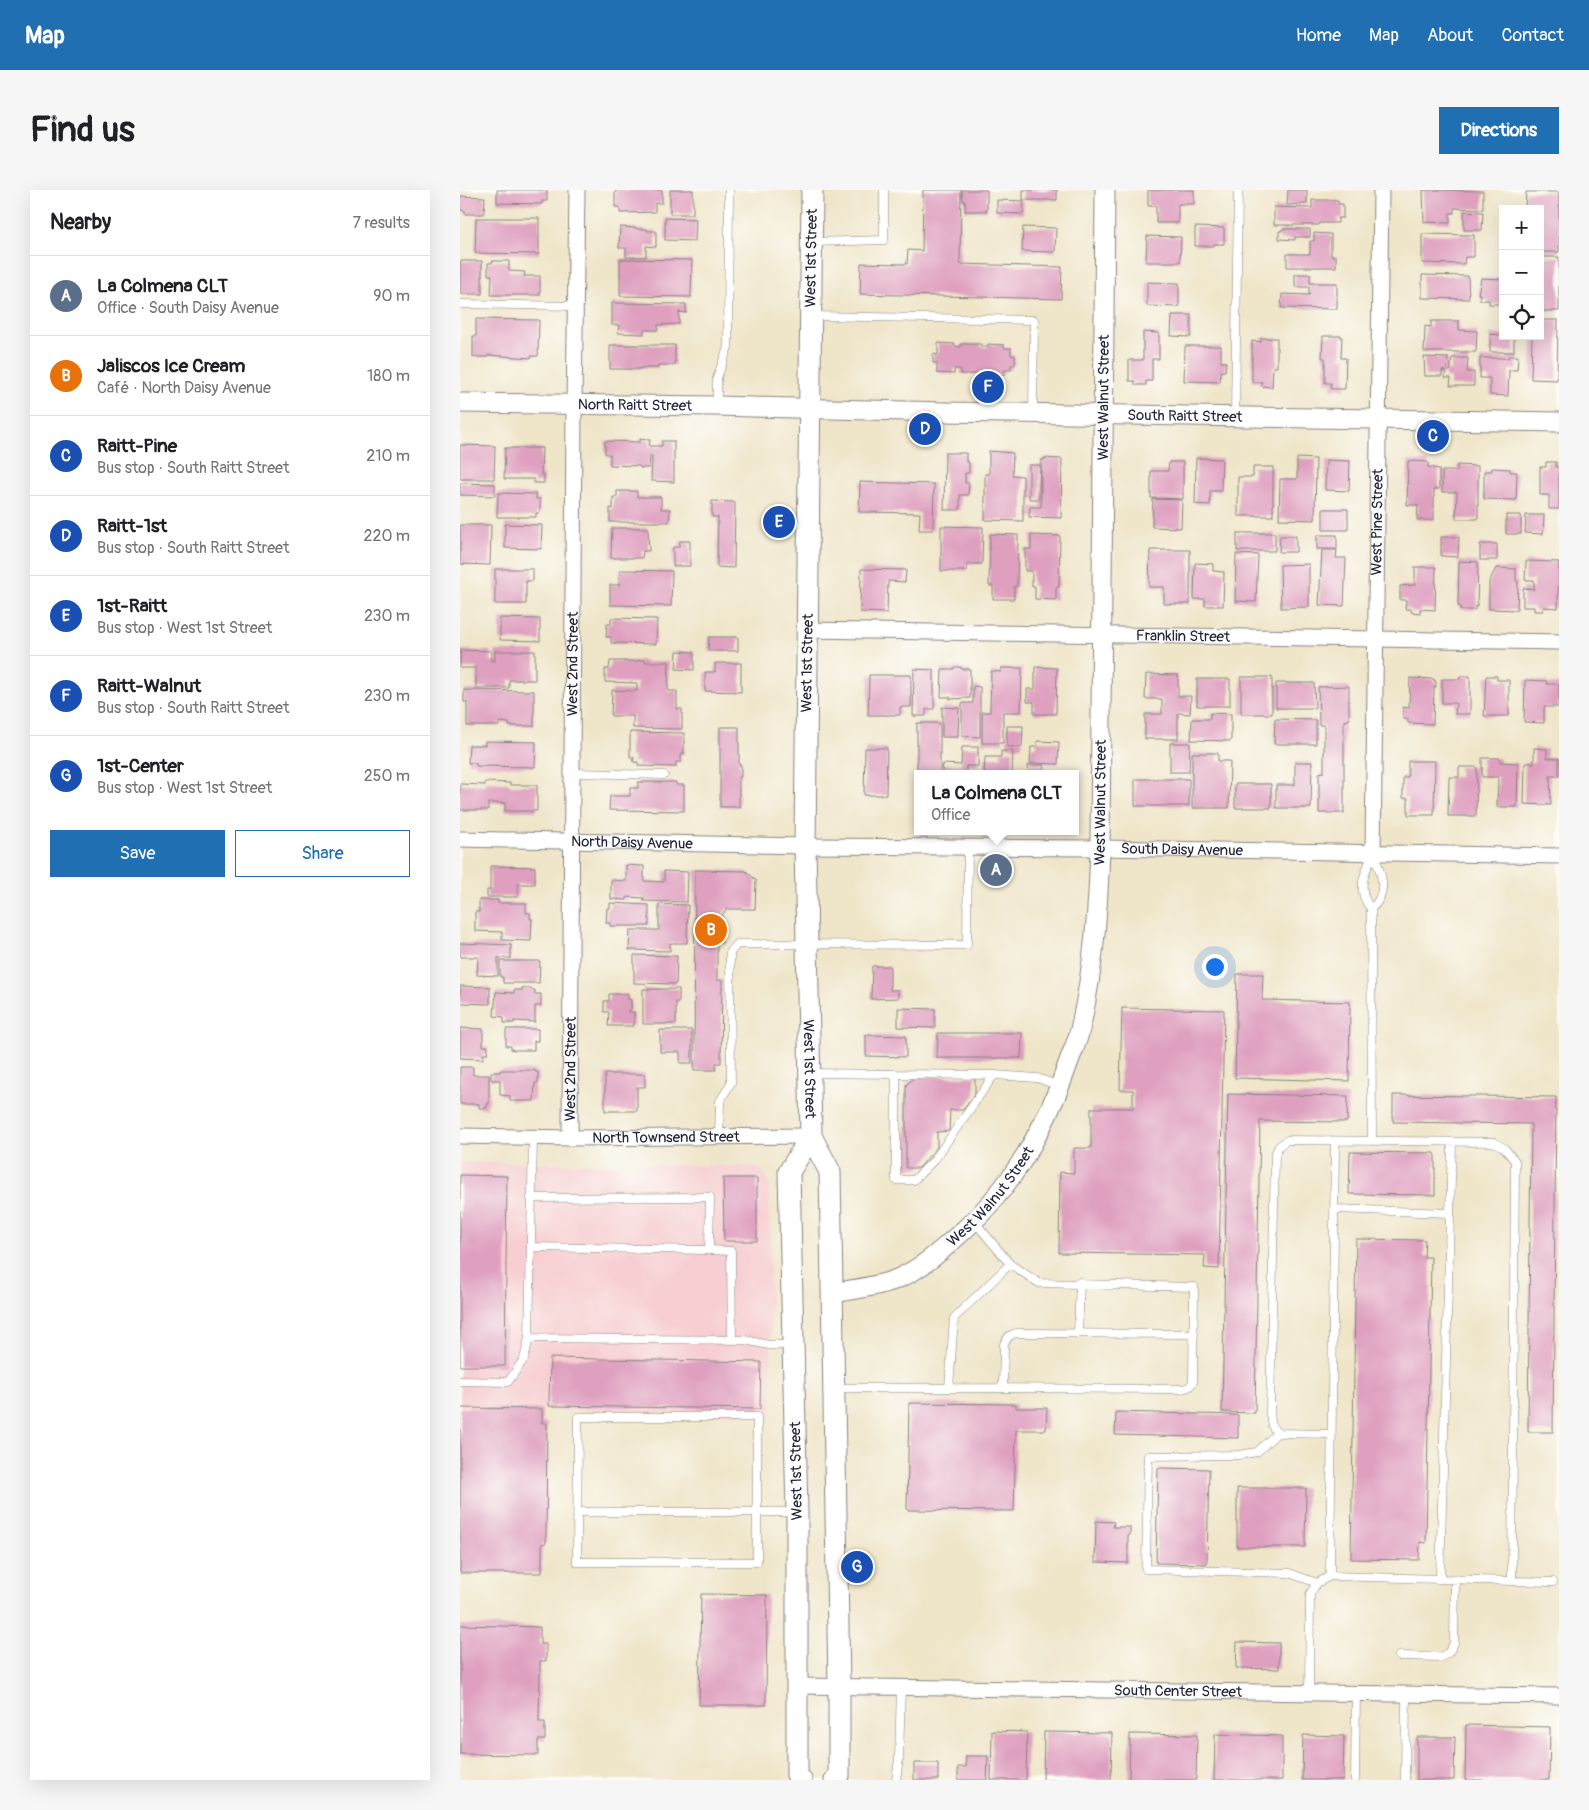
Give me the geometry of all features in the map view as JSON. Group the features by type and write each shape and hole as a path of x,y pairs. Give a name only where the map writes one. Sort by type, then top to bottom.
{"main road":[{"name":"West 1st Street","path":"812,190 805,846 806,944 811,1136 830,1172 834,1293 840,1686 839,1776 835,1780"},
{"name":"West 1st Street","path":"801,1780 797,1775 797,1512 789,1172 811,1136"}],"street":[{"name":"West 2nd Street","path":"570,1138 577,190"},
{"name":"West Walnut Street","path":"834,1293 895,1280 914,1271 936,1256 974,1221 1001,1192 1025,1156 1048,1114 1081,1028 1092,968 1100,848 1105,190"},
{"name":"West Pine Street","path":"1373,854 1381,190"},
{"name":"North Raitt Street","path":"460,403 810,408"},
{"name":"South Raitt Street","path":"810,408 1033,414 1559,422"},
{"name":"Franklin Street","path":"807,630 1559,642"},
{"name":"North Daisy Avenue","path":"460,839 805,846"},
{"name":"South Daisy Avenue","path":"805,846 1100,848 1559,856"},
{"name":"North Townsend Street","path":"460,1136 570,1138 811,1136"},
{"name":"South Center Street","path":"798,1686 1559,1696"}],"lane":[{"path":"717,406 717,378 728,347 729,190"},
{"path":"811,242 884,240 884,190"},
{"path":"1235,417 1238,190"},
{"path":"460,304 577,306"},
{"path":"811,316 1034,320 1033,414"},
{"path":"573,773 664,775"},
{"path":"719,1137 720,1101 731,1083 730,954 737,944 966,945 968,847"},
{"path":"1371,909 1378,903 1382,890 1381,872 1373,854"},
{"path":"1372,1141 1371,909 1364,901 1363,890 1364,873 1373,854"},
{"path":"809,1073 994,1075 1037,1078 1060,1086"},
{"path":"896,1074 896,1180 914,1180 935,1159 994,1075"},
{"path":"460,1381 508,1382 524,1359 529,1338 532,1137"},
{"path":"1277,1433 1272,1426 1270,1414 1274,1154 1279,1146 1287,1140 1494,1142 1504,1148 1514,1161 1512,1580"},
{"path":"1330,1576 1335,1141"},
{"path":"1440,1579 1452,1142"},
{"path":"532,1198 710,1198 709,1250"},
{"path":"1334,1209 1450,1213"},
{"path":"835,1388 1182,1389 1189,1387 1193,1382 1194,1286 1039,1282 1010,1264 974,1221"},
{"path":"531,1247 731,1251 732,1340"},
{"path":"949,1388 954,1318 1010,1264"},
{"path":"1078,1333 1080,1282"},
{"path":"1003,1388 1004,1344 1009,1336 1016,1333 1194,1334"},
{"path":"529,1338 745,1340 769,1346 794,1345"},
{"path":"578,1417 756,1417 757,1562 578,1562 578,1512 578,1417"},
{"path":"1317,1583 1289,1573 1146,1569 1148,1456 1238,1455 1257,1452 1277,1433 1332,1434"},
{"path":"578,1512 797,1512"},
{"path":"1309,1692 1310,1594 1317,1583 1330,1576 1553,1582"},
{"path":"1399,1656 1441,1657 1449,1652 1454,1643 1455,1579"},
{"path":"896,1780 899,1759 901,1687"},
{"path":"1355,1780 1356,1693"},
{"path":"1404,1780 1406,1694"}],"shaded area":[{"path":"460,1162 753,1166 763,1171 769,1183 772,1415 460,1407"}],"building":[{"path":"497,190 547,190 547,201 542,201 542,204 497,203"},
{"path":"616,190 662,190 662,203 655,203 655,212 620,213 620,207 615,207"},
{"path":"670,190 693,190 693,214 670,214"},
{"path":"923,190 961,190 960,264 1062,267 1061,299 860,294 861,263 907,264 908,250 922,251"},
{"path":"962,190 987,190 987,211 965,211"},
{"path":"1023,190 1057,190 1057,200 1023,200"},
{"path":"1148,190 1194,190 1194,204 1178,204 1178,223 1156,223 1156,206 1148,206"},
{"path":"1288,190 1307,190 1307,204 1287,205"},
{"path":"1423,190 1483,191 1483,209 1454,208 1454,213 1450,213 1450,223 1424,222"},
{"path":"1526,192 1559,192 1559,252 1544,252 1544,205 1525,205"},
{"path":"460,196 485,197 484,214 465,214 465,211 460,210"},
{"path":"997,200 1024,201 1023,214 997,213"},
{"path":"1312,200 1338,200 1338,204 1343,204 1343,218 1338,218 1338,223 1319,223 1319,225 1274,225 1274,207 1312,208"},
{"path":"1464,211 1483,212 1482,230 1464,230"},
{"path":"476,218 539,218 539,254 475,253"},
{"path":"665,218 696,219 695,241 665,240"},
{"path":"620,227 656,231 656,247 646,246 646,257 626,257 626,248 619,248"},
{"path":"1023,227 1056,228 1055,252 1022,251"},
{"path":"1195,227 1224,228 1224,244 1195,246"},
{"path":"1282,229 1310,229 1310,237 1295,237 1295,240 1279,239 1279,231 1282,231"},
{"path":"1314,233 1331,234 1331,256 1336,256 1336,267 1287,267 1287,254 1310,254 1310,241 1314,241"},
{"path":"1422,234 1474,235 1474,257 1465,257 1464,264 1422,263"},
{"path":"1147,236 1181,237 1180,262 1146,262"},
{"path":"1544,257 1559,257 1559,311 1544,311"},
{"path":"620,259 692,260 691,297 620,296"},
{"path":"460,261 482,261 482,294 460,294"},
{"path":"492,261 509,261 509,271 525,272 524,276 540,276 540,295 491,295 492,275 488,275 488,263 492,263"},
{"path":"1295,274 1310,274 1310,283 1337,283 1337,309 1281,308 1282,294 1309,295 1309,287 1295,287"},
{"path":"1422,275 1468,276 1469,299 1422,298"},
{"path":"1481,278 1499,279 1499,304 1489,304 1489,300 1480,300 1480,294 1478,294"},
{"path":"1147,282 1179,283 1179,307 1147,306"},
{"path":"612,303 686,304 686,313 679,312 679,324 658,325 658,330 644,330 644,334 618,333 619,325 612,325"},
{"path":"1172,315 1191,315 1191,337 1171,336"},
{"path":"476,319 539,320 538,356 531,356 531,358 488,355 488,357 473,357 473,336 476,336"},
{"path":"1544,320 1558,320 1557,380 1531,379 1532,340 1544,340"},
{"path":"1431,321 1459,321 1459,330 1477,331 1476,352 1424,352 1425,326 1431,327"},
{"path":"1143,332 1159,333 1159,359 1152,359 1152,381 1146,381 1146,385 1135,385 1135,381 1129,381 1129,360 1143,360"},
{"path":"1490,334 1499,335 1499,340 1514,340 1514,352 1490,352"},
{"path":"1323,336 1342,336 1341,358 1346,358 1345,389 1331,389 1331,383 1325,383 1325,358 1322,358"},
{"path":"1261,338 1277,338 1277,367 1273,367 1272,387 1261,386 1262,382 1252,382 1252,341 1261,342"},
{"path":"938,343 955,344 954,346 961,347 961,344 981,344 981,347 988,347 988,344 1004,345 1004,348 1011,348 1011,355 1015,356 1015,365 1011,365 1011,370 1004,370 1004,375 987,374 987,371 981,371 980,374 961,374 961,369 954,369 954,374 937,373 937,363 933,363 933,354 938,355"},
{"path":"610,345 675,345 675,365 658,365 658,368 610,369"},
{"path":"1185,346 1221,346 1221,362 1226,362 1225,371 1221,371 1220,382 1184,381"},
{"path":"1508,356 1518,356 1517,370 1509,370 1508,396 1490,395 1490,378 1480,378 1480,358 1508,358"},
{"path":"1424,357 1448,358 1447,371 1450,371 1452,358 1468,358 1467,372 1474,372 1474,386 1450,386 1451,378 1445,378 1445,371 1442,370 1442,376 1425,376"},
{"path":"640,439 650,440 649,446 662,446 662,441 674,441 674,482 651,481 652,456 650,456 649,468 610,465 610,454 605,454 605,441 640,442"},
{"path":"460,445 495,446 494,479 460,479"},
{"path":"505,448 542,448 541,475 544,475 544,483 534,483 534,479 504,479"},
{"path":"989,451 1013,453 1012,475 1023,476 1023,521 985,520 985,474 989,474"},
{"path":"945,453 966,453 966,462 969,462 969,473 965,473 965,483 969,483 968,495 960,495 960,510 944,510"},
{"path":"1044,458 1062,459 1061,518 1029,517 1030,507 1041,507 1041,460 1044,460"},
{"path":"1196,458 1222,459 1221,491 1210,491 1210,505 1195,504"},
{"path":"1297,458 1316,459 1315,520 1279,519 1280,479 1297,479"},
{"path":"1326,460 1350,461 1349,491 1325,490"},
{"path":"1408,461 1428,462 1428,467 1439,469 1439,489 1434,489 1434,520 1417,520 1418,505 1407,505"},
{"path":"1169,462 1183,462 1183,499 1151,498 1151,471 1168,471"},
{"path":"1546,462 1556,462 1556,467 1559,467 1559,509 1549,509 1549,495 1540,495 1540,467 1546,467"},
{"path":"1029,465 1040,465 1039,499 1029,499"},
{"path":"1457,465 1478,466 1478,519 1456,519 1457,492 1442,492 1442,471 1457,471"},
{"path":"1253,467 1273,467 1273,516 1238,516 1238,477 1253,477"},
{"path":"1492,468 1510,469 1510,472 1517,472 1516,500 1484,499 1484,471 1492,471"},
{"path":"860,482 934,484 933,530 919,530 920,513 859,512"},
{"path":"460,483 495,484 495,496 460,495"},
{"path":"617,491 637,491 637,497 661,497 661,509 670,509 669,522 610,522 610,508 613,509 613,497 617,497"},
{"path":"498,493 536,494 536,499 540,499 540,513 536,513 536,517 497,517"},
{"path":"1153,499 1182,500 1181,528 1152,527"},
{"path":"712,501 735,502 734,568 717,567 718,517 712,517"},
{"path":"1323,509 1348,509 1348,530 1323,530"},
{"path":"1506,515 1521,515 1521,534 1506,534"},
{"path":"1526,515 1544,515 1543,534 1525,533"},
{"path":"505,524 542,525 541,549 505,548"},
{"path":"460,525 491,525 490,565 460,564"},
{"path":"941,526 983,527 982,564 967,564 967,571 941,571"},
{"path":"612,528 648,528 649,551 643,551 642,558 611,558"},
{"path":"1237,533 1275,533 1275,551 1237,551"},
{"path":"990,534 1018,535 1017,587 1014,586 1014,599 993,599 993,586 989,586"},
{"path":"1031,535 1060,536 1059,587 1056,587 1056,600 1035,599 1035,586 1032,586 1032,571 1025,571 1025,549 1031,549"},
{"path":"1317,535 1337,535 1337,549 1317,549"},
{"path":"1280,536 1296,536 1296,552 1279,552"},
{"path":"1441,537 1459,537 1458,557 1441,556"},
{"path":"680,541 690,541 690,566 673,566 673,547 679,547"},
{"path":"1480,544 1497,544 1497,560 1480,560"},
{"path":"1150,550 1190,550 1190,604 1164,604 1164,587 1149,587"},
{"path":"1322,550 1337,550 1336,558 1346,558 1344,606 1319,605"},
{"path":"1236,554 1258,555 1256,602 1235,601"},
{"path":"1459,561 1478,562 1477,607 1475,606 1475,610 1460,610 1460,606 1458,606"},
{"path":"1526,561 1559,562 1558,608 1543,607 1543,611 1534,611 1534,607 1523,607 1523,588 1534,589 1534,580 1525,580"},
{"path":"1195,563 1213,564 1213,571 1224,572 1223,606 1205,606 1205,599 1194,599"},
{"path":"1309,564 1309,607 1281,608 1280,565"},
{"path":"1415,567 1436,567 1435,610 1420,609 1420,613 1411,612 1411,609 1405,609 1406,600 1400,600 1400,586 1415,585"},
{"path":"1496,568 1516,569 1516,581 1518,581 1517,610 1489,609 1489,582"},
{"path":"495,569 533,569 533,581 526,581 526,604 495,604"},
{"path":"861,569 906,570 905,582 888,581 887,613 860,612"},
{"path":"620,570 672,571 671,606 610,605 610,585 619,585"},
{"path":"500,618 540,619 540,641 500,640"},
{"path":"611,618 657,619 656,644 611,643 611,637 606,637 607,624 611,624"},
{"path":"709,637 738,637 738,651 708,651"},
{"path":"461,650 491,651 491,661 495,661 495,651 535,651 535,680 509,680 509,688 476,688 476,668 460,668"},
{"path":"677,651 694,652 694,670 676,669"},
{"path":"645,660 645,662 669,662 668,691 677,691 677,709 682,709 682,729 633,728 633,716 611,716 612,690 637,691 637,683 605,682 605,669 609,669 610,661"},
{"path":"715,663 741,663 741,692 705,691 705,672 715,672"},
{"path":"954,667 970,669 970,698 950,699 950,697 941,697 942,669 954,669"},
{"path":"1035,667 1057,668 1056,714 1034,714 1034,702 1027,702 1027,689 1035,689"},
{"path":"1001,668 1022,668 1021,712 1003,712 1003,743 982,743 982,712 990,712 991,671 1001,672"},
{"path":"914,669 934,670 934,709 926,709 926,716 913,716"},
{"path":"1146,674 1178,675 1178,696 1191,696 1190,714 1178,713 1178,739 1145,739 1145,714 1162,714 1162,699 1145,699"},
{"path":"869,675 911,675 911,707 900,707 900,715 868,715"},
{"path":"1460,676 1470,676 1470,714 1455,714 1456,703 1442,703 1442,679 1460,679"},
{"path":"1486,676 1497,676 1497,680 1509,680 1509,716 1484,716"},
{"path":"1241,677 1272,677 1272,714 1241,714"},
{"path":"1410,678 1434,679 1436,681 1436,687 1434,687 1433,724 1408,723 1408,719 1403,719 1403,707 1409,708"},
{"path":"1197,679 1230,679 1230,706 1197,706"},
{"path":"1525,680 1547,681 1547,684 1559,684 1559,707 1544,707 1544,723 1524,722"},
{"path":"1276,683 1314,683 1315,708 1276,708"},
{"path":"973,686 980,687 980,737 962,736 962,703 973,703"},
{"path":"1349,686 1349,720 1344,721 1344,813 1319,813 1319,773 1324,772 1324,725 1319,725 1318,687"},
{"path":"464,690 534,691 534,726 509,726 509,723 499,722 499,726 467,726 467,702 464,702"},
{"path":"942,707 959,708 958,737 942,737"},
{"path":"1210,713 1231,714 1231,741 1191,740 1192,719 1210,719"},
{"path":"1275,719 1316,720 1316,744 1274,744"},
{"path":"917,723 940,723 940,770 917,770"},
{"path":"1007,726 1023,726 1022,747 1007,747"},
{"path":"720,727 739,727 739,765 741,765 741,777 739,777 739,807 720,807"},
{"path":"630,732 684,733 684,754 681,754 681,762 676,762 676,767 638,766 638,762 633,762 634,757 630,757"},
{"path":"485,741 536,742 535,767 476,766 476,763 468,763 469,745 485,745"},
{"path":"1037,741 1059,742 1058,764 1030,763 1031,747 1037,747"},
{"path":"1170,743 1190,743 1189,772 1170,772"},
{"path":"962,747 978,747 978,766 966,766 966,770 942,770 943,764 961,765"},
{"path":"865,748 887,748 886,795 864,795"},
{"path":"1534,748 1547,749 1547,758 1559,758 1559,776 1550,776 1551,805 1524,804 1525,763 1534,763"},
{"path":"1001,751 1013,751 1012,770 984,770 985,757 1001,757"},
{"path":"1192,753 1218,753 1218,761 1230,761 1229,808 1192,808"},
{"path":"1482,758 1500,758 1500,762 1518,763 1517,807 1497,807 1498,777 1482,777"},
{"path":"1408,761 1435,761 1434,815 1408,815 1408,798 1403,798 1403,777 1408,777"},
{"path":"1295,762 1312,762 1311,808 1276,808 1276,785 1295,785"},
{"path":"1028,765 1044,765 1044,770 1029,770"},
{"path":"1459,767 1477,767 1476,816 1448,816 1449,777 1459,777"},
{"path":"1135,779 1189,779 1189,806 1135,806"},
{"path":"485,782 510,783 510,785 537,785 537,811 505,811 505,803 488,803 488,810 460,810 460,784 485,785"},
{"path":"638,782 676,782 676,785 684,785 684,811 609,810 610,796 630,796 630,788 638,788"},
{"path":"1235,784 1271,784 1271,808 1235,808"},
{"path":"626,865 644,866 644,881 664,882 664,871 688,872 687,902 643,901 644,898 627,897 627,900 611,899 611,880 626,881"},
{"path":"490,866 535,867 535,884 518,884 518,897 487,897 487,890 490,890"},
{"path":"695,870 746,871 756,880 755,909 727,909 722,915 722,943 717,943 717,980 722,980 721,1063 716,1063 716,1070 694,1070"},
{"path":"479,900 498,900 498,903 526,903 526,913 530,913 530,919 532,919 531,941 502,940 502,932 475,931 475,912 479,912"},
{"path":"610,903 649,905 649,926 610,926 610,923 606,923 607,908 610,908"},
{"path":"659,904 688,905 687,943 670,943 670,951 629,950 630,930 659,930"},
{"path":"460,943 511,945 511,958 498,958 498,976 477,975 478,957 460,957"},
{"path":"634,955 677,956 676,984 634,983"},
{"path":"500,961 540,961 539,983 503,983 503,977 500,977"},
{"path":"872,966 890,966 890,990 898,990 898,998 871,999"},
{"path":"1237,974 1263,974 1262,1000 1350,1002 1349,1081 1235,1078"},
{"path":"460,986 490,987 490,1004 460,1003"},
{"path":"522,988 531,988 531,990 535,990 535,994 541,994 541,1006 535,1006 535,1022 514,1021 514,1023 504,1023 504,1017 494,1016 496,992 514,993 514,990 522,990"},
{"path":"643,989 679,989 679,1002 676,1002 676,1024 643,1024"},
{"path":"609,994 628,994 628,999 631,1000 631,1010 628,1010 628,1012 634,1012 634,1026 608,1026 609,1012 604,1012 604,1001 609,1001"},
{"path":"898,1008 935,1009 935,1028 898,1027"},
{"path":"1122,1008 1224,1010 1219,1269 1204,1268 1205,1255 1059,1253 1060,1172 1074,1173 1074,1148 1091,1148 1091,1108 1133,1108 1133,1090 1120,1090"},
{"path":"460,1028 483,1029 483,1046 488,1046 487,1054 483,1054 483,1059 460,1058"},
{"path":"506,1029 538,1029 538,1041 534,1041 534,1050 513,1050 511,1046 506,1046"},
{"path":"660,1030 692,1030 692,1063 680,1063 680,1052 660,1052"},
{"path":"938,1033 1022,1033 1021,1058 937,1058"},
{"path":"866,1035 906,1036 906,1057 866,1056"},
{"path":"460,1067 473,1067 473,1075 489,1075 489,1104 487,1104 487,1108 479,1108 479,1104 460,1104"},
{"path":"500,1070 535,1070 535,1072 538,1072 538,1083 535,1083 534,1101 510,1101 510,1096 500,1095 500,1080 491,1080 491,1072 500,1072"},
{"path":"605,1074 645,1074 645,1087 637,1087 637,1111 605,1111"},
{"path":"916,1076 975,1077 975,1094 963,1110 950,1110 949,1131 937,1132 937,1147 919,1168 906,1168 906,1085"},
{"path":"1228,1094 1348,1096 1347,1122 1260,1121 1255,1413 1222,1412"},
{"path":"1393,1095 1556,1097 1553,1432 1528,1432 1531,1124 1393,1122"},
{"path":"1350,1152 1435,1153 1435,1195 1349,1194"},
{"path":"460,1175 507,1176 505,1366 460,1366"},
{"path":"723,1178 757,1178 757,1241 724,1241"},
{"path":"1356,1239 1425,1240 1424,1257 1431,1257 1426,1543 1420,1542 1419,1560 1351,1559"},
{"path":"550,1358 761,1362 760,1409 549,1406"},
{"path":"909,1403 1016,1404 1016,1408 1047,1408 1046,1430 1016,1430 1014,1511 907,1510"},
{"path":"460,1408 542,1409 542,1423 547,1423 546,1543 542,1544 542,1573 460,1573"},
{"path":"1116,1412 1238,1415 1238,1438 1115,1435"},
{"path":"1158,1468 1209,1469 1207,1564 1156,1563"},
{"path":"1237,1488 1306,1488 1305,1547 1237,1547"},
{"path":"1096,1521 1114,1522 1113,1527 1130,1527 1130,1535 1128,1535 1128,1563 1095,1562"},
{"path":"701,1594 767,1595 766,1705 699,1705"},
{"path":"460,1625 540,1627 540,1644 546,1644 546,1661 540,1661 539,1722 545,1722 545,1740 538,1740 538,1755 460,1754"},
{"path":"1237,1642 1279,1643 1279,1669 1236,1668"},
{"path":"1466,1725 1550,1727 1549,1780 1465,1780"},
{"path":"992,1731 1027,1732 1026,1780 991,1780"},
{"path":"1044,1732 1112,1733 1111,1780 1043,1780"},
{"path":"1130,1734 1197,1735 1196,1780 1129,1780"},
{"path":"1215,1734 1282,1736 1282,1780 1214,1780"},
{"path":"1303,1735 1344,1736 1343,1780 1302,1780"},
{"path":"1417,1737 1455,1737 1454,1780 1417,1780"},
{"path":"966,1756 988,1756 987,1780 958,1780 958,1767 966,1767"},
{"path":"914,1763 938,1763 938,1780 914,1780"}],"place":[{"name":"Raitt-Walnut","path":"988,387"},
{"name":"Raitt-1st","path":"925,429"},
{"name":"Raitt-Pine","path":"1433,436"},
{"name":"1st-Raitt","path":"779,522"},
{"name":"La Colmena CLT","path":"996,870"},
{"name":"Jaliscos Ice Cream","path":"711,930"},
{"name":"1st-Center","path":"857,1567"}]}
